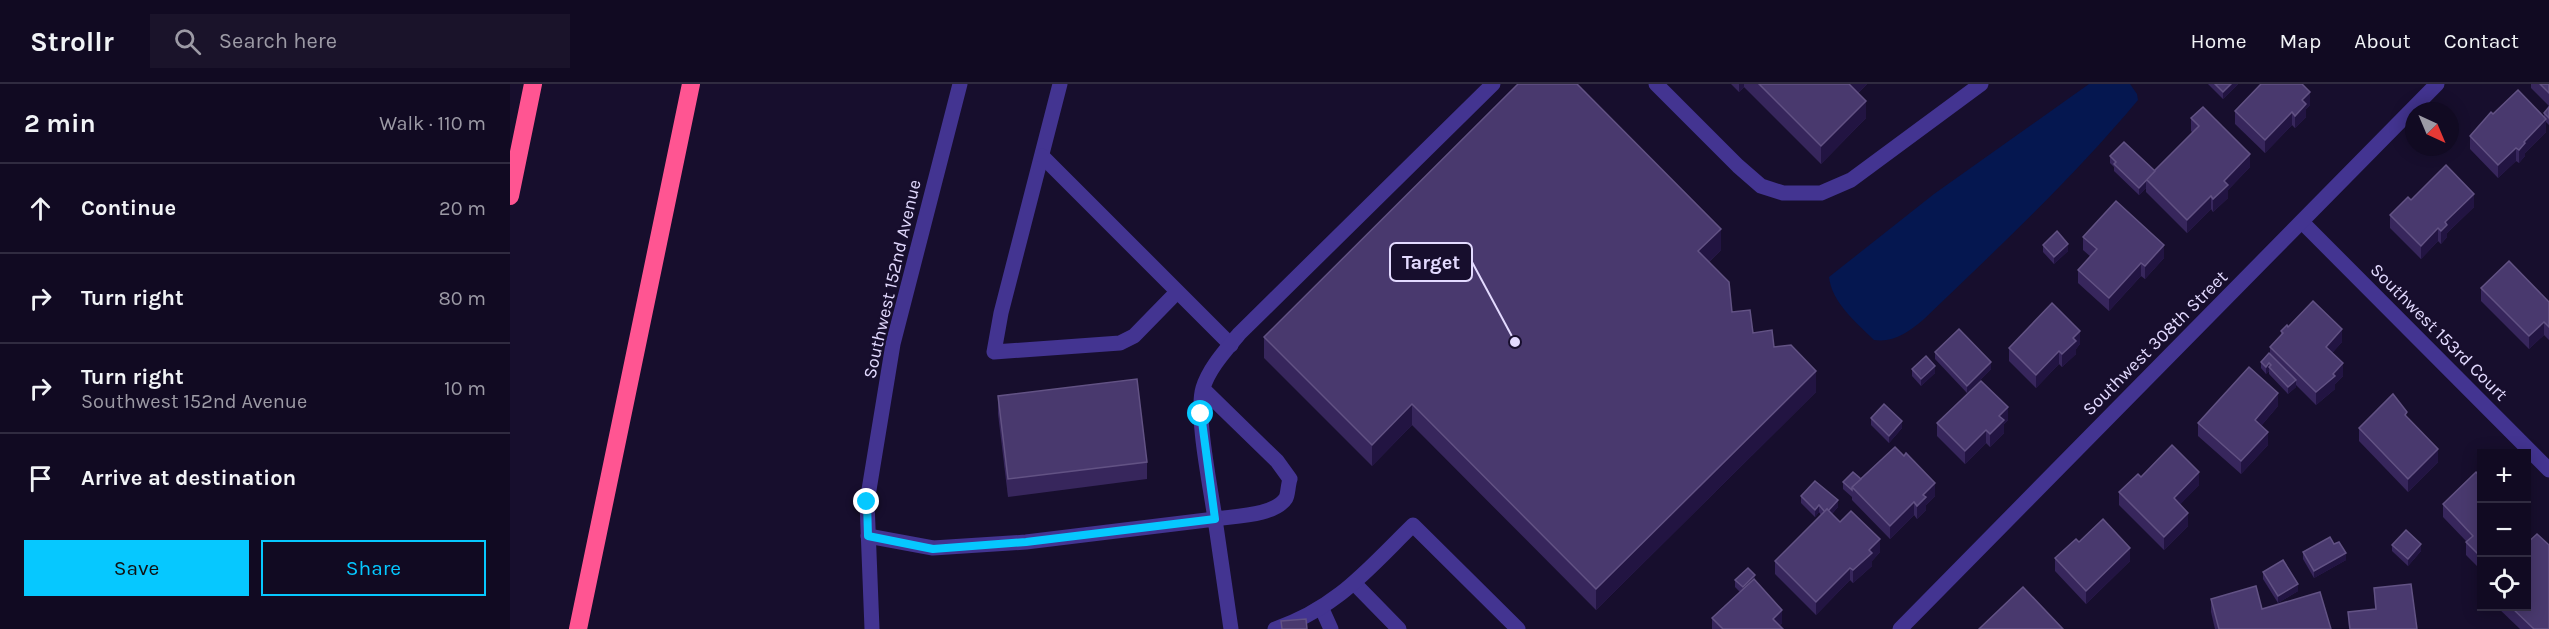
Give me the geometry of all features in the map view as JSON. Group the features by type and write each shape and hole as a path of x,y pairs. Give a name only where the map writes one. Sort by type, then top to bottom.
{"highway":[{"path":"510,196 533,84"},
{"path":"578,629 691,84"}],"street":[{"name":"Southwest 152nd Avenue","path":"872,629 867,502 893,344 960,84"},
{"path":"1060,84 1001,314 994,352 1120,343 1134,336 1177,292"},
{"path":"1231,629 1201,414 1203,389 1218,359 1231,345 1493,84"},
{"path":"1656,84 1761,186 1783,193 1821,193 1851,180 1981,84"},
{"name":"Southwest 308th Street","path":"1900,629 2437,84"},
{"path":"1042,156 1231,345"},
{"name":"Southwest 153rd Court","path":"2302,222 2549,470"},
{"path":"868,536 933,549 1026,542 1256,514 1273,508 1286,498 1290,479 1277,461 1203,389"},
{"path":"1275,629 1300,621 1322,609 1354,583 1413,525 1518,629"},
{"path":"1354,583 1399,629"},
{"path":"1322,609 1331,629"}],"shaded area":[{"path":"2089,84 2130,84 2138,100 2060,186 1923,320 1894,338 1874,340 1840,304 1829,277 1934,194"}],"building":[{"path":"1518,84 1577,84 1721,229 1698,251 1729,282 1732,312 1750,310 1753,333 1772,330 1774,347 1791,345 1816,371 1596,589 1412,404 1372,445 1264,337"},
{"path":"1759,84 1849,84 1866,101 1821,146"},
{"path":"2215,84 2231,84 2223,92"},
{"path":"2261,84 2302,84 2310,92 2302,100 2306,104 2295,116 2292,112 2265,140 2235,111"},
{"path":"2540,84 2549,84 2549,93"},
{"path":"2518,90 2546,119 2519,150 2516,148 2498,165 2470,136 2491,112 2493,114"},
{"path":"2203,107 2250,154 2224,181 2228,185 2213,199 2211,196 2187,220 2146,179 2199,126 2191,118"},
{"path":"2549,107 2549,118 2544,113"},
{"path":"2124,142 2155,171 2139,188 2114,164 2116,162 2110,156"},
{"path":"2446,165 2474,194 2445,222 2447,225 2441,231 2438,228 2421,246 2390,215 2408,197 2411,200"},
{"path":"2116,201 2164,245 2145,266 2141,263 2109,298 2078,270 2097,249 2083,237"},
{"path":"2057,231 2068,244 2054,257 2043,245"},
{"path":"2509,261 2549,302 2549,327 2544,322 2529,336 2481,288"},
{"path":"2313,301 2342,329 2326,347 2343,363 2333,374 2335,376 2316,392 2270,347 2283,333 2281,331 2287,325 2288,327"},
{"path":"2052,303 2080,331 2073,338 2076,341 2062,354 2059,351 2036,375 2009,348"},
{"path":"1959,329 1991,362 1967,386 1935,352"},
{"path":"2269,353 2296,380 2288,387 2269,367 2271,365 2269,363 2266,367 2261,362"},
{"path":"1926,356 1935,366 1921,379 1912,369"},
{"path":"2249,367 2278,393 2255,420 2268,432 2241,461 2198,423"},
{"path":"1137,379 1147,462 1008,479 998,396"},
{"path":"1981,381 2008,407 1999,416 2004,420 1990,434 1986,430 1965,451 1937,423"},
{"path":"2393,394 2407,412 2405,415 2438,449 2408,479 2359,428"},
{"path":"1884,404 1902,421 1889,436 1871,418"},
{"path":"2172,445 2199,472 2174,498 2188,513 2164,537 2119,492 2138,474 2141,477"},
{"path":"1895,447 1904,456 1906,453 1935,483 1923,495 1926,497 1917,506 1914,502 1890,526 1852,487"},
{"path":"1853,472 1861,479 1852,487 1852,490 1843,482"},
{"path":"2476,472 2477,553 2466,542 2473,536 2443,504"},
{"path":"1815,481 1838,500 1828,511 1827,509 1825,512 1819,505 1815,510 1801,496"},
{"path":"1827,509 1840,522 1851,511 1880,539 1869,550 1872,553 1853,570 1850,568 1816,602 1775,561"},
{"path":"2103,519 2130,548 2086,591 2055,558 2076,539 2079,542"},
{"path":"2406,530 2421,544 2408,559 2392,545"},
{"path":"2537,534 2549,545 2549,629 2534,629 2515,611 2531,611 2531,539"},
{"path":"2330,537 2334,544 2339,542 2346,553 2314,571 2303,552"},
{"path":"2283,560 2298,584 2278,596 2263,572"},
{"path":"1748,568 1755,575 1743,587 1735,580"},
{"path":"1754,579 1782,610 1773,619 1783,629 1723,629 1712,618"},
{"path":"2411,584 2417,629 2350,629 2348,612 2376,609 2374,588"},
{"path":"2256,586 2262,609 2320,592 2331,629 2219,629 2211,599"},
{"path":"2023,587 2063,629 1979,629"},
{"path":"1306,619 1307,629 1282,629 1281,621"}],"place":[{"name":"Target","path":"1515,342"}],"route":[{"path":"867,502 868,536 933,549 1026,542 1215,519 1201,414"}]}
